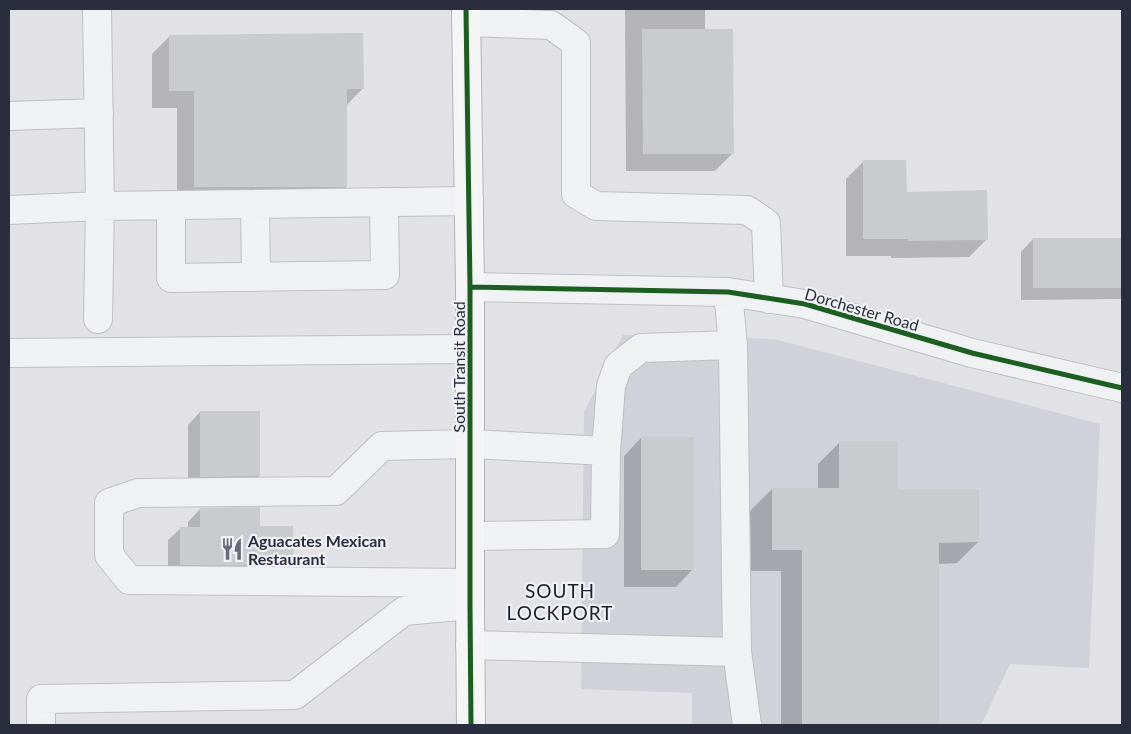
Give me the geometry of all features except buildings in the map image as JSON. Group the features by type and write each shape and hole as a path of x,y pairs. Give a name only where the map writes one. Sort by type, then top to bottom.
{"highway":[{"name":"South Transit Road","path":"466,16 470,287 471,725"}],"street":[{"path":"97,9 100,206 98,319"},
{"path":"466,16 551,25 576,43 576,194 596,206 747,210 766,223 768,299"},
{"path":"9,116 99,113"},
{"path":"9,210 100,206 469,201"},
{"path":"172,205 172,278 256,277 385,275 384,202"},
{"path":"255,204 256,277"},
{"name":"Dorchester Road","path":"470,287 728,292 805,304 972,353 1122,388"},
{"path":"728,292 733,345 737,652 747,725"},
{"path":"470,536 605,534 606,451 611,386 618,366 641,348 733,345"},
{"path":"9,353 470,349"},
{"path":"470,594 129,580 109,555 110,502 138,493 336,491 382,446 470,444 606,451"},
{"path":"41,712 296,695 404,611 470,594"},
{"path":"470,645 737,652"}],"shaded area":[{"path":"623,335 774,339 1100,424 1089,668 1010,664 981,725 692,725 692,693 581,689 584,412"}],"cycle path":[{"path":"466,9 470,287 471,725"},
{"path":"470,287 728,292 805,304 972,353 1122,388"}],"place":[{"name":"Aguacates Mexican Restaurant","path":"232,549"}],"district":[{"name":"SOUTH LOCKPORT","path":"560,601"}]}
